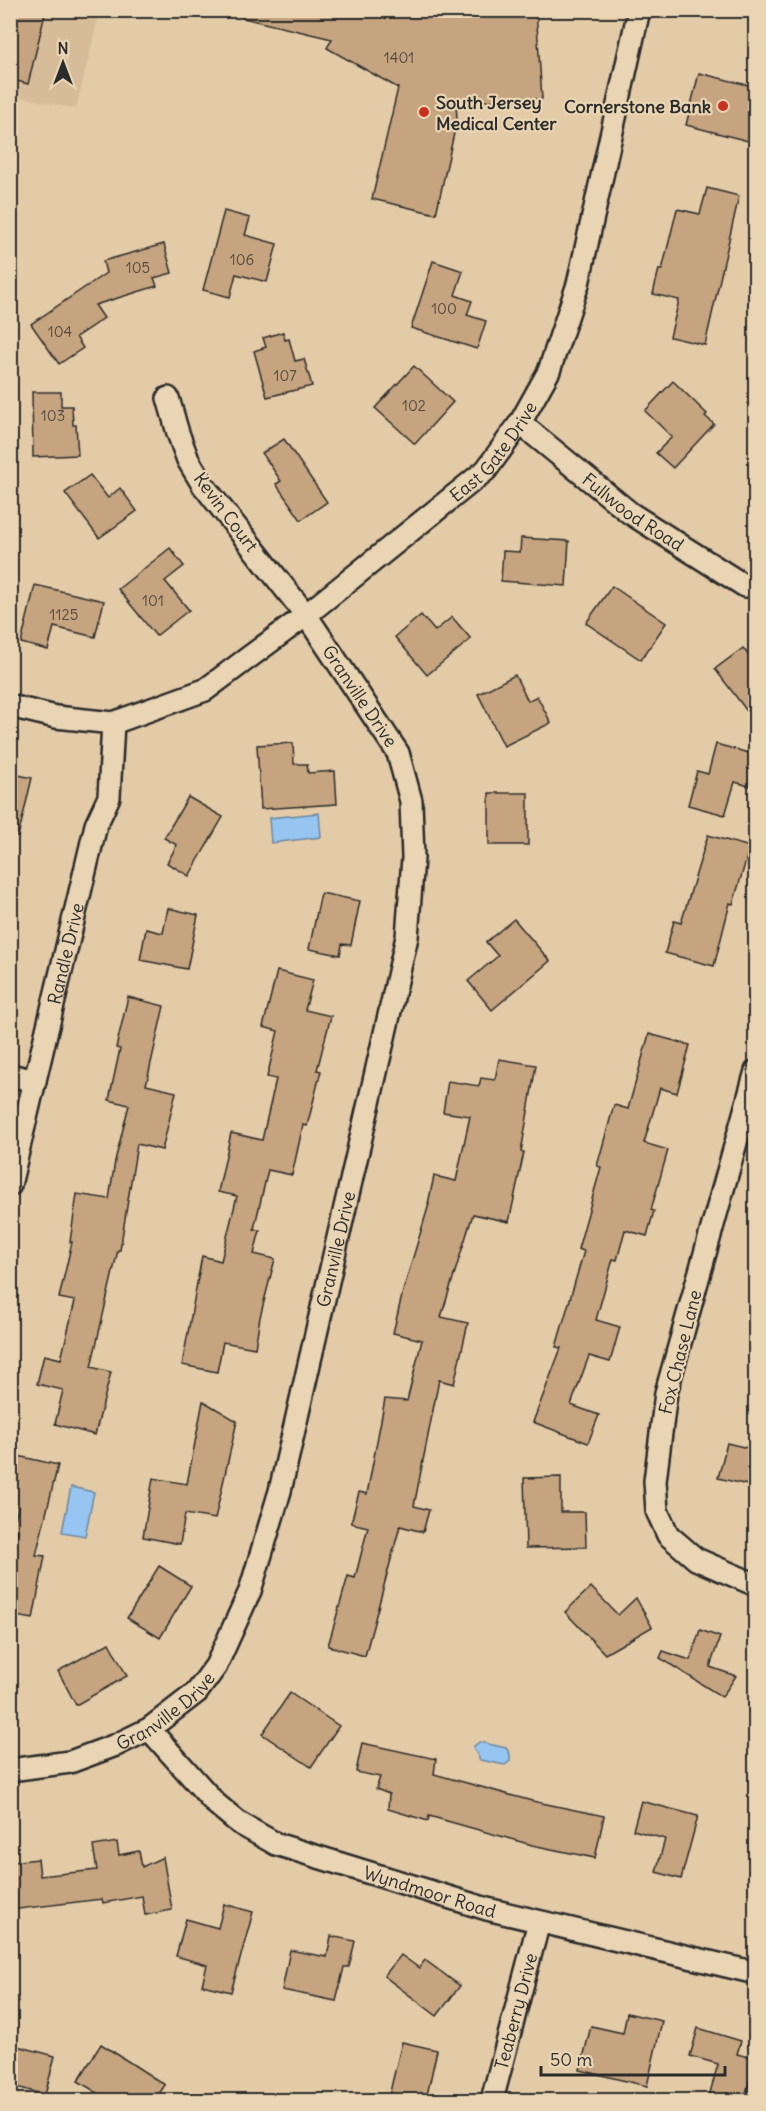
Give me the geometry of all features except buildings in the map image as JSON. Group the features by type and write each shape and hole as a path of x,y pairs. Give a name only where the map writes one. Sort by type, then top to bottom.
{"street":[{"name":"East Gate Drive","path":"113,723 205,690 306,615 486,470 520,423 549,371 578,284 639,10"},
{"name":"Kevin Court","path":"168,398 188,460 203,485 306,615"},
{"name":"Fullwood Road","path":"520,423 630,513 745,586 756,585"},
{"name":"Granville Drive","path":"10,1770 70,1762 116,1745 149,1730 197,1692 216,1666 250,1591 280,1491 407,937 413,858 411,801 398,753 306,615"},
{"path":"10,706 56,717 113,723"},
{"name":"Randle Drive","path":"10,1185 96,825 109,797 113,723"},
{"name":"Fox Chase Lane","path":"756,1071 666,1393 655,1481 657,1511 668,1535 696,1558 756,1586"},
{"path":"10,1075 35,1081"},
{"name":"Wyndmoor Road","path":"149,1730 215,1803 239,1823 276,1844 487,1909 756,1973"},
{"name":"Teaberry Drive","path":"492,2100 539,1922"}],"shaded area":[{"path":"11,11 100,11 76,109 11,95"}],"water":[{"path":"319,813 321,837 271,843 269,818"},
{"path":"71,1487 94,1492 85,1536 62,1532"},
{"path":"479,1742 506,1748 510,1754 510,1761 505,1765 480,1760 473,1747"}],"place":[{"name":"Cornerstone Bank","path":"723,106"},
{"name":"South Jersey Medical Center","path":"424,112"}]}
